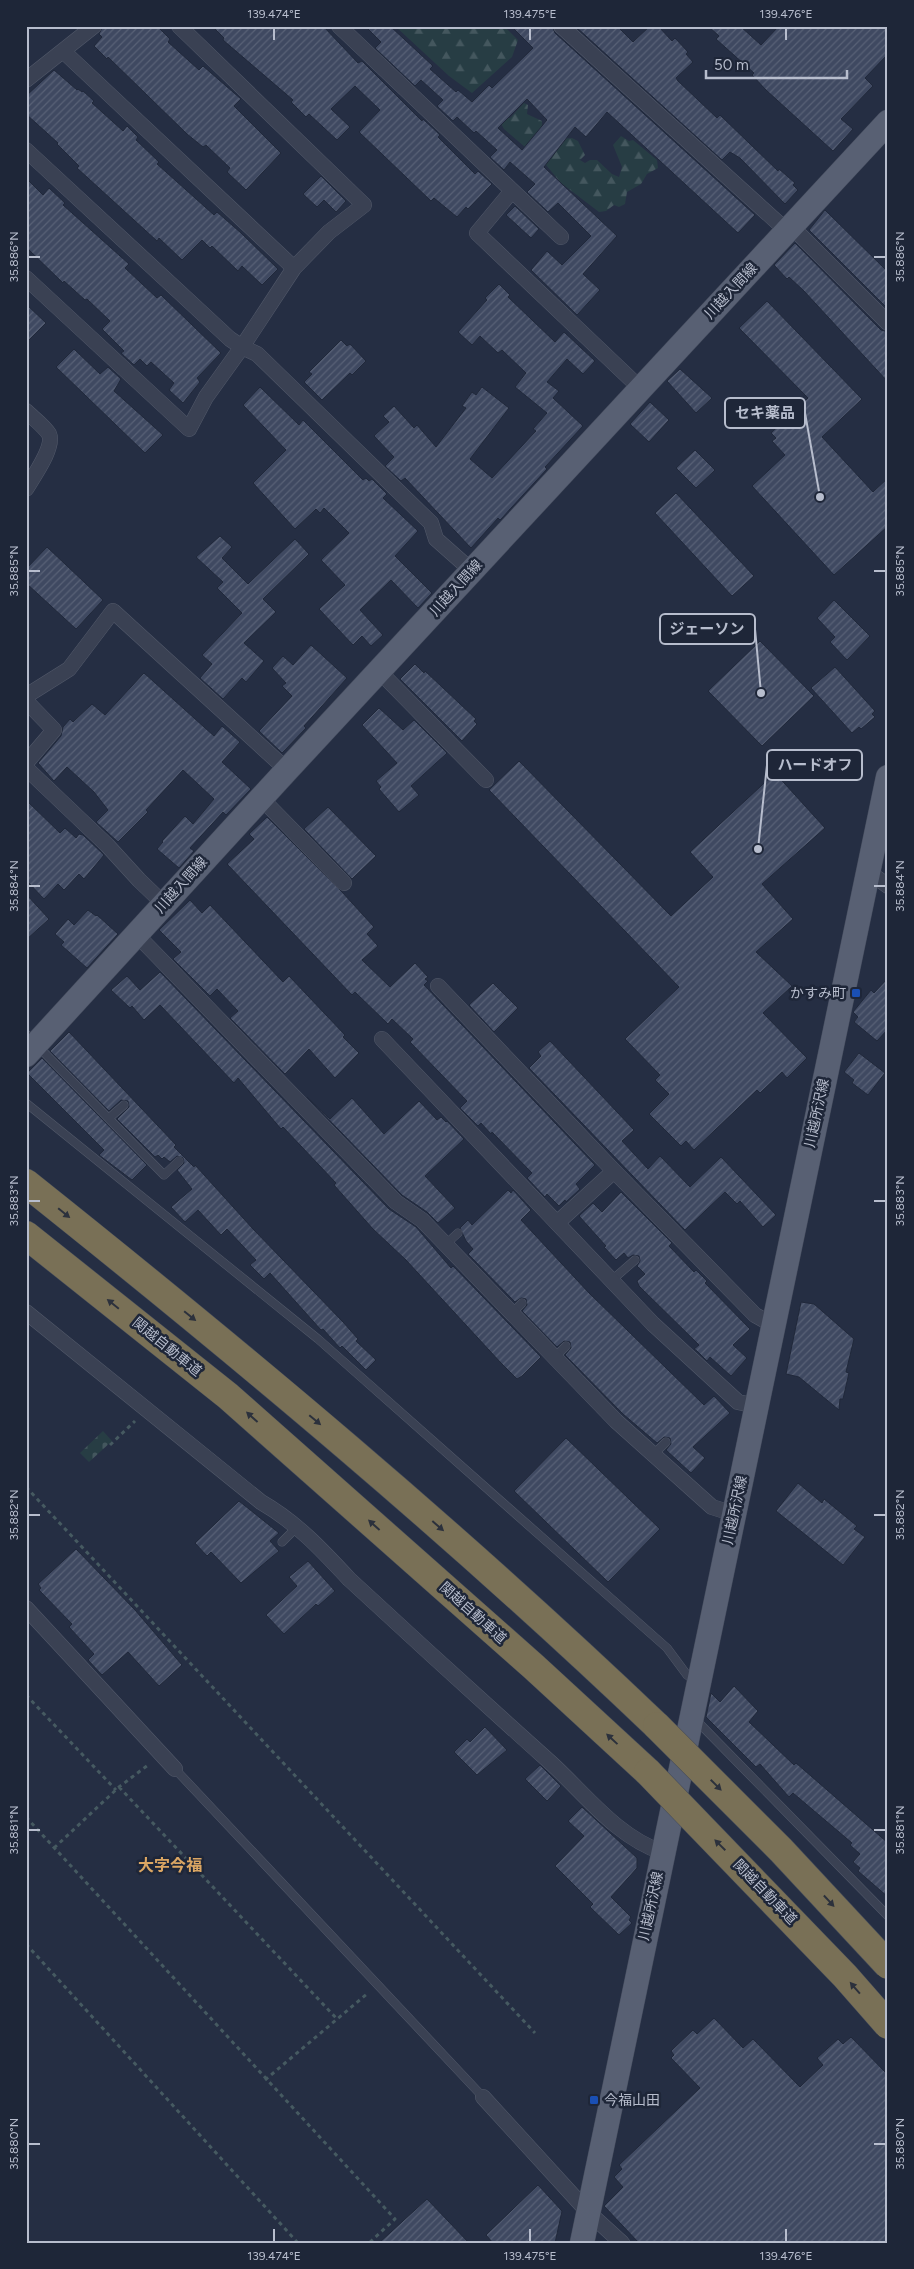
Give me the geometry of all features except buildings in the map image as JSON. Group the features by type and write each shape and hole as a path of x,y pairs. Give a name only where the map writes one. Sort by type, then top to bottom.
{"highway":[{"path":"26,1183 236,1354 396,1488 551,1625 781,1850 888,1965"},
{"name":"関越自動車道","path":"26,1235 228,1396 534,1667 648,1772 838,1968 888,2024"}],"main road":[{"name":"川越入間線","path":"30,1044 136,935 261,798 380,672 471,570 888,122"},
{"name":"川越所沢線","path":"582,2243 773,1325 878,881 888,777"}],"street":[{"path":"26,80 94,26"},
{"path":"26,278 189,428 206,397 242,347 294,268 329,232 364,204 179,26"},
{"path":"339,26 511,192 561,237"},
{"path":"561,26 789,229 888,323"},
{"path":"63,51 294,268"},
{"path":"26,150 230,338 242,347 257,354 432,523 436,539 471,570"},
{"path":"511,192 476,232 640,388"},
{"path":"26,411 48,433 50,439 49,449 26,489"},
{"path":"26,696 69,668 113,611 287,770"},
{"path":"380,672 486,780"},
{"path":"26,701 54,730 26,763"},
{"path":"26,768 107,845 164,904"},
{"path":"261,798 344,883"},
{"path":"136,935 396,1202 422,1220 616,1421 712,1507 734,1514"},
{"path":"438,986 614,1171 755,1315 773,1325"},
{"path":"382,1040 653,1324 738,1402 756,1406"},
{"path":"558,1223 614,1171"},
{"path":"26,1312 148,1408 261,1502 297,1527 318,1545 349,1579 605,1816 650,1848 662,1852"},
{"path":"26,1608 176,1769"},
{"path":"483,2097 588,2212 622,2243"}],"lane":[{"path":"30,1044 109,1118 164,1175 179,1161"},
{"path":"26,1102 318,1339 667,1648 687,1675 698,1684"},
{"path":"109,1118 124,1105"},
{"path":"445,1245 458,1233"},
{"path":"612,1280 635,1260"},
{"path":"511,1314 522,1303"},
{"path":"554,1358 566,1346"},
{"path":"654,1454 666,1442"},
{"path":"282,1542 297,1527"},
{"path":"691,1715 888,1916"},
{"path":"176,1769 377,1986 483,2097"}],"path":[{"path":"110,1445 148,1408"},
{"path":"26,1486 535,2033"},
{"path":"26,1695 337,2020"},
{"path":"54,1848 117,1788 163,1754"},
{"path":"26,1817 265,2080 395,2219 370,2243"},
{"path":"26,1944 298,2243"},
{"path":"265,2080 377,1986"}],"green space":[{"path":"395,26 504,26 518,40 512,57 472,93 449,76"},
{"path":"524,103 528,105 527,114 542,121 542,132 559,139 572,138 578,141 585,155 580,160 585,163 590,160 597,160 612,174 619,177 622,167 613,145 621,136 629,141 633,140 657,160 658,168 647,174 641,184 627,192 625,204 619,207 614,205 606,211 599,212 561,183 546,165 504,129 500,122 505,118 510,118"},
{"path":"103,1431 112,1441 89,1462 80,1453"}],"place":[{"name":"セキ薬品","path":"820,497"},
{"name":"ジェーソン","path":"761,693"},
{"name":"ハードオフ","path":"758,849"},
{"name":"かすみ町","path":"856,993"},
{"name":"今福山田","path":"594,2100"}],"district":[{"name":"大字今福","path":"170,1865"}]}
